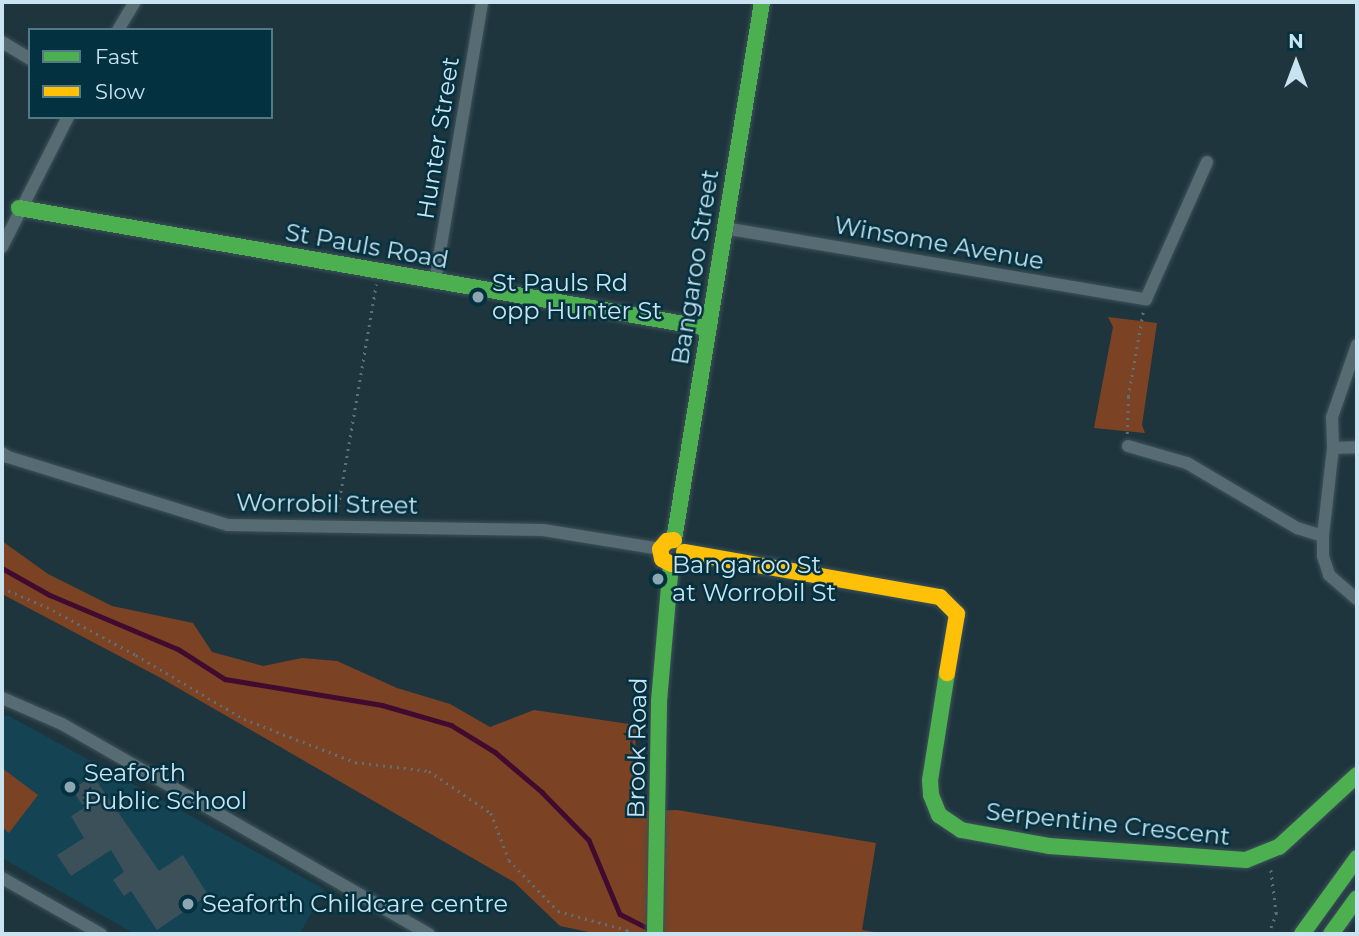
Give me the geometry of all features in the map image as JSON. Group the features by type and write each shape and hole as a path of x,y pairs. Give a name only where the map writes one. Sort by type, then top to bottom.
{"main road":[{"name":"Bangaroo Street","path":"673,547 762,2"},
{"name":"St Pauls Road","path":"19,208 707,328"},
{"name":"Brook Road","path":"655,934 659,701 671,564 680,560 673,547"},
{"name":"Serpentine Crescent","path":"673,547 940,597 957,614 930,780 935,808 952,826 970,833 1049,846 1232,860 1258,858 1291,838 1357,775"},
{"path":"1302,934 1357,858"},
{"path":"1331,934 1357,898"}],"street":[{"path":"119,28 135,2"},
{"name":"Hunter Street","path":"435,281 482,2"},
{"path":"2,43 28,58"},
{"path":"2,247 19,208 67,119"},
{"path":"1146,299 1207,162"},
{"name":"Winsome Avenue","path":"724,228 1146,299"},
{"path":"1357,345 1332,417 1333,448 1323,536 1329,575 1357,599"},
{"path":"1128,446 1187,463 1297,528 1323,536"},
{"path":"1333,448 1357,447"},
{"name":"Worrobil Street","path":"2,453 229,524 543,530 673,547"},
{"path":"2,698 26,706 62,724 429,934"},
{"path":"2,878 101,934"}],"path":[{"path":"335,526 378,271"},
{"path":"1128,446 1128,397 1146,299"},
{"path":"2,588 47,607 136,654 244,719 355,762 429,771 491,813 509,860 558,911 627,930 630,934"},
{"path":"1268,853 1276,914 1268,934"}],"shaded area":[{"path":"1108,317 1157,323 1142,425 1145,433 1094,428 1113,327"},
{"path":"2,541 48,574 112,606 193,623 212,652 263,666 302,658 337,661 397,688 450,704 490,727 534,710 636,725 634,811 677,810 876,843 862,930 887,934 598,934 560,926 514,882 159,677 2,594"},
{"name":"Seaforth Public School","path":"2,715 9,716 324,889 300,934 135,934 2,858"},
{"path":"2,768 38,795 9,833 2,827"}],"building":[{"path":"93,776 159,871 183,855 208,895 157,930 131,891 124,896 113,880 124,872 111,850 71,876 57,855 84,838 71,816 84,808 72,789"}],"waterway":[{"path":"2,568 50,595 178,649 225,679 382,705 451,725 495,752 542,792 589,840 620,914 650,929"}],"traffic: fast":[{"path":"674,540 762,2"},
{"path":"19,208 707,328"},
{"path":"655,934 659,701 671,564"},
{"path":"947,673 930,780 931,795 939,815 961,830 1049,846 1246,860 1279,847 1357,775"},
{"path":"1302,934 1357,858"},
{"path":"1331,934 1357,898"}],"traffic: slow":[{"path":"671,564 662,559 660,549 667,541 674,540"},
{"path":"684,552 940,597 957,614 947,673"}],"place":[{"name":"St Pauls Rd opp Hunter St","path":"478,297"},
{"name":"Bangaroo St at Worrobil St","path":"658,579"},
{"name":"Seaforth Public School","path":"70,787"},
{"name":"Seaforth Childcare centre","path":"188,904"}]}
